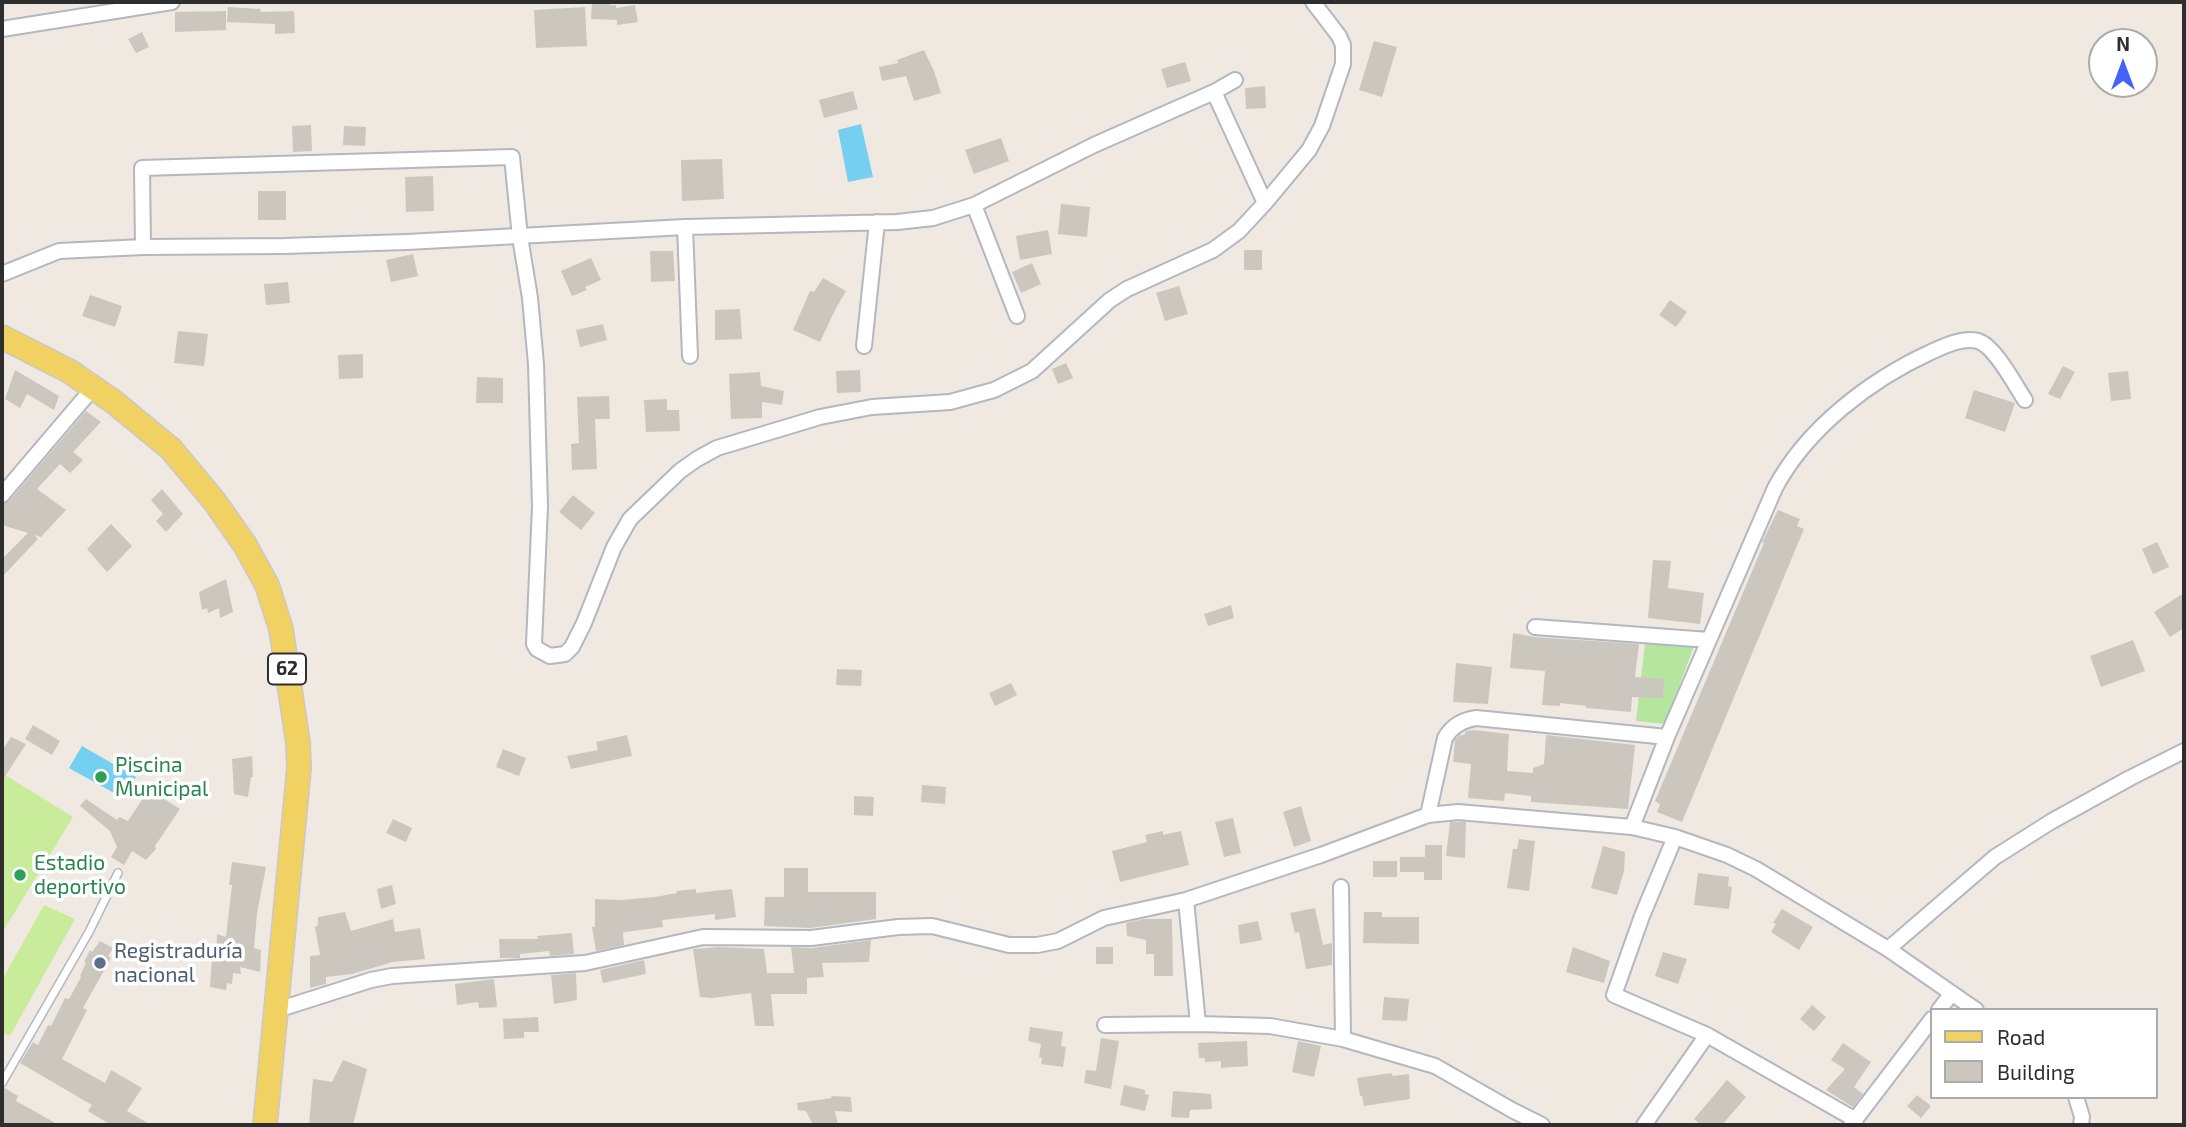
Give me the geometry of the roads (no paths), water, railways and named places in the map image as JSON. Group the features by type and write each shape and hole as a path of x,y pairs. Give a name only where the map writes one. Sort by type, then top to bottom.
{"main road":[{"name":"62","path":"2,337 69,371 114,402 172,449 215,502 245,545 267,585 281,629 298,743 299,768 265,1125"}],"street":[{"path":"2,29 172,2"},
{"path":"143,247 142,168 512,157 536,364 540,506 534,644 542,652 557,656 565,654 572,647 614,547 630,519 697,458 717,447 820,417 872,407 950,402 994,390 1032,371 1093,313 1126,289 1213,250 1239,231 1309,149 1322,126 1343,64 1343,45 1339,36 1313,2"},
{"path":"2,274 59,251 143,247 284,246 933,218 974,205 1094,145 1214,92 1235,80"},
{"path":"1214,92 1265,203"},
{"path":"974,205 1017,316"},
{"path":"864,346 877,222"},
{"path":"685,227 690,356"},
{"path":"1632,827 1667,737 1781,477 1789,464 1834,414 1878,380 1918,358 1938,349 1969,341 1980,342 1992,352 2025,400"},
{"path":"2,495 93,388"},
{"path":"1535,627 1709,640"},
{"path":"1428,815 1445,738 1457,724 1469,719 1667,737"},
{"path":"1888,948 1995,857 2052,821 2184,751"},
{"path":"277,1010 391,975 585,963 703,937 811,938 898,927 932,926 1009,945 1038,945 1058,941 1111,916 1186,900 1321,855 1428,815 1458,812 1632,827 1675,837 1727,855 1756,869 1888,948 1973,1008"},
{"path":"1675,837 1642,916 1614,995 1707,1035 1854,1123 1930,1022"},
{"path":"1341,887 1343,1039"},
{"path":"1186,900 1198,1024"},
{"path":"1941,1008 1952,993"},
{"path":"1105,1025 1270,1026 1343,1039 1435,1066 1542,1125"},
{"path":"1644,1125 1707,1035"},
{"path":"2077,1099 2082,1117 2081,1125"}],"lane":[{"path":"2,1083 4,1072 89,932 118,873"}],"water":[{"path":"861,124 873,177 848,182 838,130"},
{"path":"82,746 136,777 123,798 69,768"}],"place":[{"name":"Piscina Municipal","path":"101,777"},
{"name":"Estadio deportivo","path":"20,875"},
{"name":"Registraduría nacional","path":"100,963"}]}
